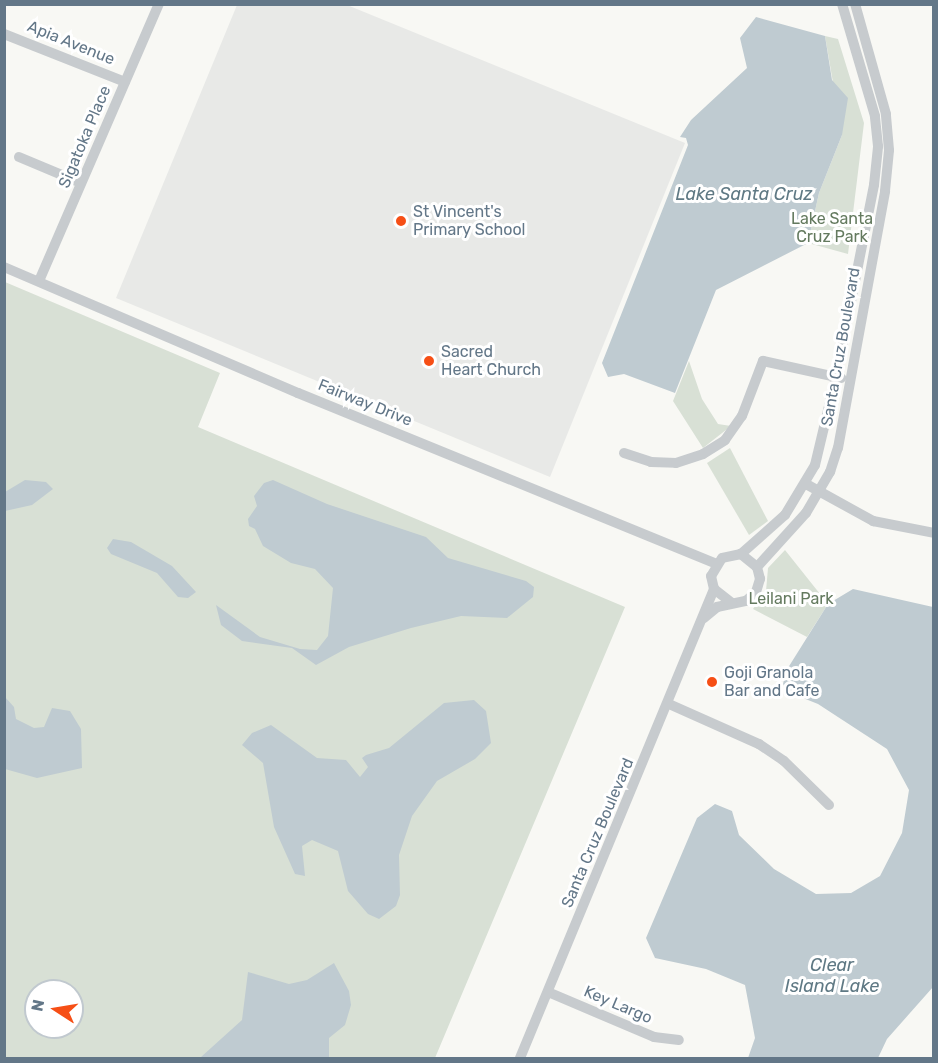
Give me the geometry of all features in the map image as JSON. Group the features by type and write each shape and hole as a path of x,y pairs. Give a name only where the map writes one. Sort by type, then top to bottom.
{"street":[{"name":"Sigatoka Place","path":"39,282 159,4"},
{"name":"Santa Cruz Boulevard","path":"741,554 785,515 806,484 822,443 837,377 878,146 875,116 842,4"},
{"name":"Santa Cruz Boulevard","path":"758,567 821,492 838,448 850,379 889,150 886,114 855,4"},
{"name":"Apia Avenue","path":"4,34 125,82"},
{"path":"19,157 81,183"},
{"name":"Fairway Drive","path":"4,267 716,564"},
{"path":"624,453 651,462 676,463 703,454 725,440 742,416 763,361 850,379"},
{"path":"806,484 873,521 933,533"},
{"path":"704,619 717,607 746,601 756,592 760,579 758,567 741,554 727,555 716,564 711,576 714,589 732,603"},
{"name":"Santa Cruz Boulevard","path":"520,1059 669,704 714,589"},
{"path":"669,704 759,744 784,761 829,805"},
{"name":"Key Largo","path":"548,992 654,1037 679,1040"}],"shaded area":[{"name":"St Vincent's Primary School","path":"237,5 347,5 685,143 550,477 116,298"}],"green space":[{"name":"Lake Santa Cruz Park","path":"825,36 838,39 864,123 848,254 808,243 819,193 842,135"},
{"path":"5,282 220,373 198,427 625,607 435,1058 5,1058"},
{"path":"689,361 702,399 718,424 731,426 703,448 673,401"},
{"path":"730,448 768,521 749,535 707,463"},
{"name":"Leilani Park","path":"785,550 828,604 807,637 753,609 766,591 768,568"}],"water":[{"name":"Lake Santa Cruz","path":"756,17 825,36 832,80 848,98 842,135 819,193 808,243 716,290 675,393 624,374 608,377 602,363 688,145 686,138 680,137 691,120 747,68 740,38"},
{"path":"25,480 46,482 53,489 32,505 5,511 5,492"},
{"path":"273,480 327,504 426,537 448,558 526,581 534,587 533,597 507,618 461,616 411,628 349,647 316,665 292,648 242,641 221,625 216,605 260,637 300,649 317,650 328,636 333,588 315,569 291,563 263,546 255,529 249,526 248,519 257,506 254,496 264,483"},
{"path":"113,539 131,542 172,566 196,592 188,598 178,597 157,573 111,554 107,548"},
{"name":"Clear Island Lake","path":"853,589 933,607 933,987 887,1039 878,1058 748,1058 755,1038 745,985 706,969 655,958 646,938 697,818 715,804 732,811 739,835 774,869 816,894 851,893 880,876 902,833 909,790 887,749 818,704 788,692 783,684 786,671 828,604"},
{"path":"5,697 14,707 16,719 34,728 44,727 52,708 70,711 81,729 82,768 37,778 5,769"},
{"path":"474,700 486,711 491,743 475,759 437,781 412,816 399,855 400,895 396,906 379,919 368,914 348,891 338,851 312,840 302,846 305,876 295,874 274,827 263,763 242,745 252,733 271,725 317,758 346,760 360,777 368,767 362,758 366,755 389,748 444,703"},
{"path":"334,963 349,991 351,1005 345,1025 329,1038 329,1058 183,1058 201,1057 242,1020 248,972 289,984 307,980"}],"place":[{"name":"St Vincent's Primary School","path":"401,221"},
{"name":"Sacred Heart Church","path":"429,361"},
{"name":"Goji Granola Bar and Cafe","path":"712,682"}]}
